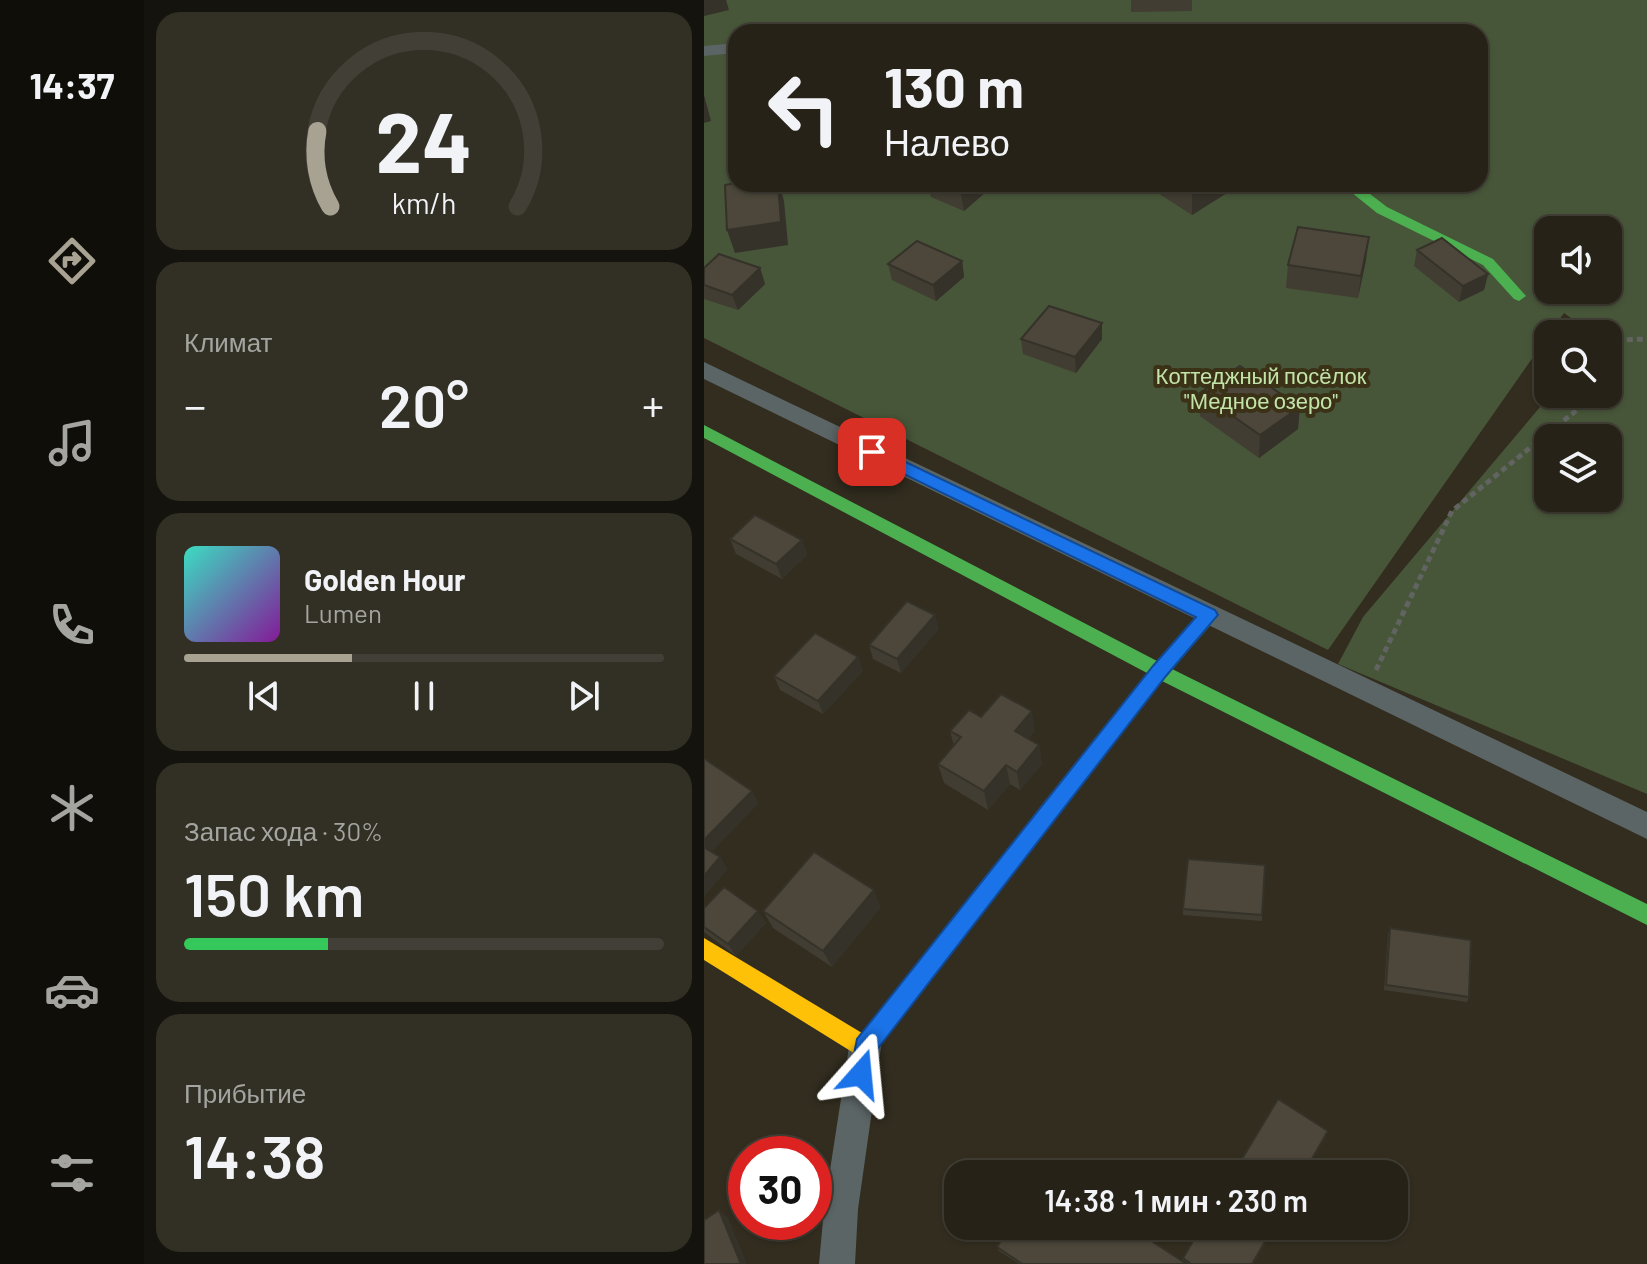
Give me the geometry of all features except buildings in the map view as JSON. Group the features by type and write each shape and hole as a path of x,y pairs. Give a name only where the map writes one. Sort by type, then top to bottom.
{"street":[{"path":"704,51 728,49"},
{"path":"1358,192 1382,210 1488,262 1519,296"},
{"path":"704,370 1647,826"},
{"path":"704,431 1159,671 1647,915"},
{"path":"837,1264 841,1209 865,1047 1159,671 1209,615"},
{"path":"704,948 865,1047"}],"path":[{"path":"1622,340 1647,339"},
{"path":"1366,690 1452,511 1579,408"}],"green space":[{"name":"Коттеджный посёлок \"Медное озеро\"","path":"704,0 1647,0 1647,794 1338,664 1363,617 1539,408 1622,408 1622,320 1574,320 1564,313 1559,320 1534,320 1534,356 1328,650 704,338"}],"traffic: fast":[{"path":"1358,192 1382,210 1488,262 1519,296"},
{"path":"704,431 1159,671 1068,787"},
{"path":"1209,615 1159,671 1647,915"}],"traffic: slow":[{"path":"704,948 865,1047 1068,787"}],"route":[{"path":"861,1074 865,1047 1159,671 1209,615 872,452"}]}
